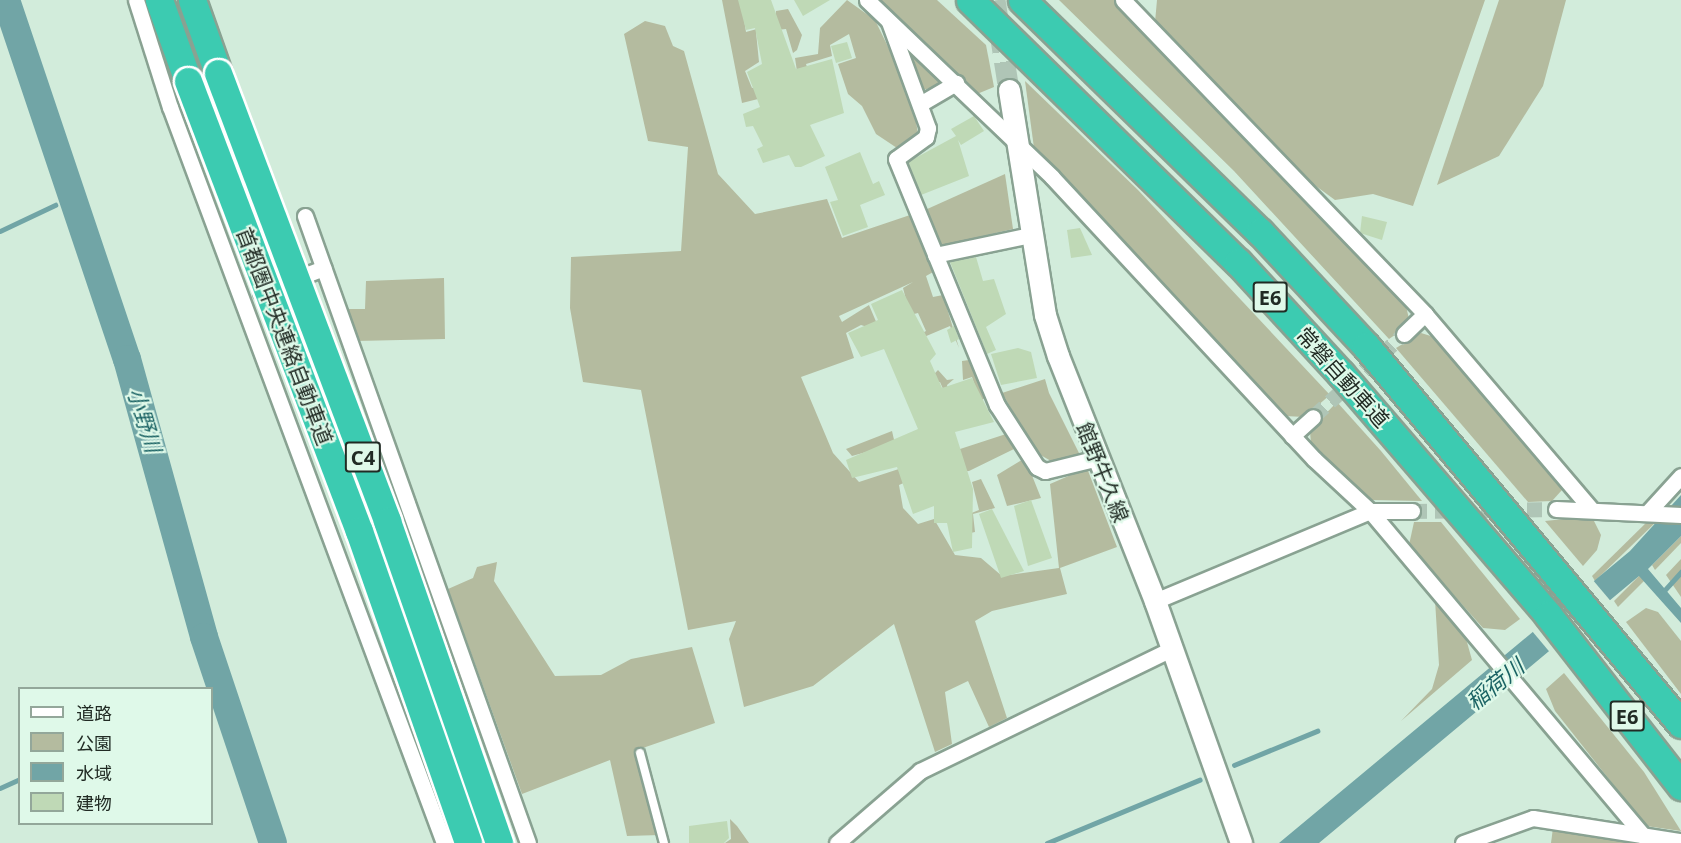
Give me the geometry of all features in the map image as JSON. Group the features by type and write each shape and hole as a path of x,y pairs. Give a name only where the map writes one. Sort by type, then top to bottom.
{"highway":[{"name":"首都圏中央連絡自動車道","path":"159,0 359,531 468,843"},
{"name":"首都圏中央連絡自動車道","path":"192,0 387,521 499,843"},
{"name":"常磐自動車道","path":"970,0 1238,262 1441,487 1573,646 1681,786"},
{"name":"常磐自動車道","path":"1022,0 1260,232 1366,346 1576,592 1681,724"}],"main road":[{"name":"館野牛久線","path":"1009,90 1030,235 1054,346 1173,648 1241,843"}],"street":[{"path":"136,0 170,107 244,298 444,843"},
{"path":"867,0 1017,144 1200,330 1292,436 1370,511 1521,686 1647,839"},
{"path":"1133,3 1177,62 1425,314 1592,510"},
{"path":"888,19 920,104 926,137 896,159 997,405 1037,467 1045,471 1098,458"},
{"path":"920,104 956,83"},
{"path":"305,216 528,843"},
{"path":"935,255 1030,235"},
{"path":"244,298 324,268"},
{"path":"1404,334 1425,314"},
{"path":"1292,436 1313,417"},
{"path":"1654,512 1681,476"},
{"path":"1556,509 1681,514"},
{"path":"1155,601 1370,511 1412,511"},
{"path":"837,843 920,771 1173,648"},
{"path":"1463,843 1533,818 1647,839 1680,841"}],"lane":[{"path":"640,753 664,843"}],"green space":[{"path":"722,0 741,0 746,32 775,24 776,11 788,9 802,35 797,50 793,53 786,29 756,32 759,62 745,71 752,88 775,83 778,94 742,103"},
{"path":"847,0 875,20 911,94 918,133 897,148 876,134 862,106 848,94 838,64 856,58 849,34 830,45 832,56 806,64 813,86 798,78 795,58 818,54 820,28"},
{"path":"876,0 937,0 986,45 994,87 977,94"},
{"path":"1059,0 1114,0 1406,306 1409,319 1402,330 1389,339 1234,171"},
{"path":"1157,0 1485,0 1413,206 1373,194 1335,200 1294,170 1155,22"},
{"path":"1499,0 1566,0 1543,86 1499,156 1437,185"},
{"path":"645,21 665,26 673,46 684,51 718,174 755,214 827,199 842,238 913,214 935,271 926,276 933,297 943,295 959,348 950,326 886,353 926,331 918,313 910,315 903,288 913,282 839,316 842,322 869,305 880,331 861,325 846,333 854,358 801,377 833,453 859,482 1006,434 1014,449 969,471 924,474 899,485 903,508 918,524 934,519 955,555 981,558 1002,576 1059,568 1050,484 1087,468 1117,547 1060,568 1067,594 992,611 975,621 1007,718 989,727 968,681 945,692 952,744 935,752 894,624 813,686 744,707 729,639 736,621 688,630 641,390 583,382 570,308 571,257 681,251 688,147 648,141 624,34"},
{"path":"903,45 942,79 940,86 922,90"},
{"path":"1025,81 1138,190 1330,395 1304,417 1285,416 1034,148"},
{"path":"1005,174 1013,229 939,246 925,210"},
{"path":"444,278 445,339 356,341 346,309 365,309 366,281"},
{"path":"1421,333 1434,337 1558,473 1562,490 1552,501 1528,502 1396,348"},
{"path":"969,360 987,397 980,401 972,377 963,380 962,361"},
{"path":"938,370 947,380 954,379 947,385 951,407 940,382 923,386"},
{"path":"1045,379 1049,393 1081,457 1051,461 1037,453 1002,393"},
{"path":"1337,402 1422,501 1371,500 1311,445 1310,430"},
{"path":"892,431 895,444 852,456 846,449"},
{"path":"1025,458 1041,498 1007,506 997,475"},
{"path":"981,479 995,508 973,514 975,532 952,537 959,518 979,510 972,482"},
{"path":"1583,517 1594,521 1601,535 1597,550 1583,566 1545,521"},
{"path":"1651,518 1658,520 1595,581 1592,576"},
{"path":"1414,522 1441,522 1520,619 1505,630 1483,628 1409,545"},
{"path":"1681,536 1681,543 1655,570 1652,565"},
{"path":"1681,559 1681,597 1666,575"},
{"path":"497,562 494,581 555,676 601,675 631,659 692,647 715,723 637,750 660,835 627,836 610,760 522,794 448,589 473,578 477,567"},
{"path":"1642,573 1647,578 1618,607 1614,601"},
{"path":"1435,600 1463,628 1472,660 1401,721 1432,689 1439,665"},
{"path":"1646,608 1658,612 1681,641 1681,694 1626,622"},
{"path":"1564,673 1644,772 1681,831 1646,826 1555,711 1546,689"},
{"path":"730,819 749,843 725,843 731,839"},
{"path":"1553,828 1631,841 1633,843 1551,843"}],"water":[{"name":"稲荷川","path":"1681,495 1681,536 1648,569 1681,608 1681,623 1639,576 1319,843 1279,843 1630,551"}],"pier":[{"path":"1592,579 1614,605 1553,656 1532,631"}],"building":[{"path":"738,0 771,0 796,69 832,59 844,113 810,125 825,156 801,167 795,167 789,155 763,163 757,149 763,146 753,126 746,127 743,114 760,107 747,72 762,64 755,28 746,30"},
{"path":"794,0 830,0 803,16"},
{"path":"847,42 852,58 836,63 831,46"},
{"path":"974,116 984,131 961,145 958,140 969,176 921,195 908,162 956,136 951,129"},
{"path":"860,152 873,184 879,181 885,195 860,205 868,227 843,236 830,202 838,200 825,167"},
{"path":"1362,216 1387,222 1382,240 1360,233"},
{"path":"1080,228 1092,255 1071,258 1067,230"},
{"path":"976,257 983,281 994,279 1006,314 986,327 996,350 987,354 950,262"},
{"path":"902,290 936,354 930,361 942,388 972,378 994,422 955,432 973,489 972,548 953,552 947,523 934,523 934,506 913,514 897,467 852,478 846,460 918,429 884,349 861,357 848,333 878,320 871,304"},
{"path":"954,326 959,339 951,343 947,330"},
{"path":"1018,348 1031,352 1037,378 1001,385 991,354"},
{"path":"1031,500 1052,558 1028,566 1014,506"},
{"path":"992,509 1024,571 1001,578 979,514"},
{"path":"727,821 729,838 724,843 689,843 689,826"}],"waterway":[{"name":"小野川","path":"6,0 127,359 204,637 273,843"},
{"path":"0,231 55,205"},
{"path":"1663,592 1681,572"},
{"path":"1234,765 1317,731"},
{"path":"0,788 18,780"},
{"path":"1047,843 1199,780"}],"tunnel":[{"path":"995,0 1009,90"},
{"path":"1313,417 1404,334"},
{"path":"1412,511 1556,509"}]}
